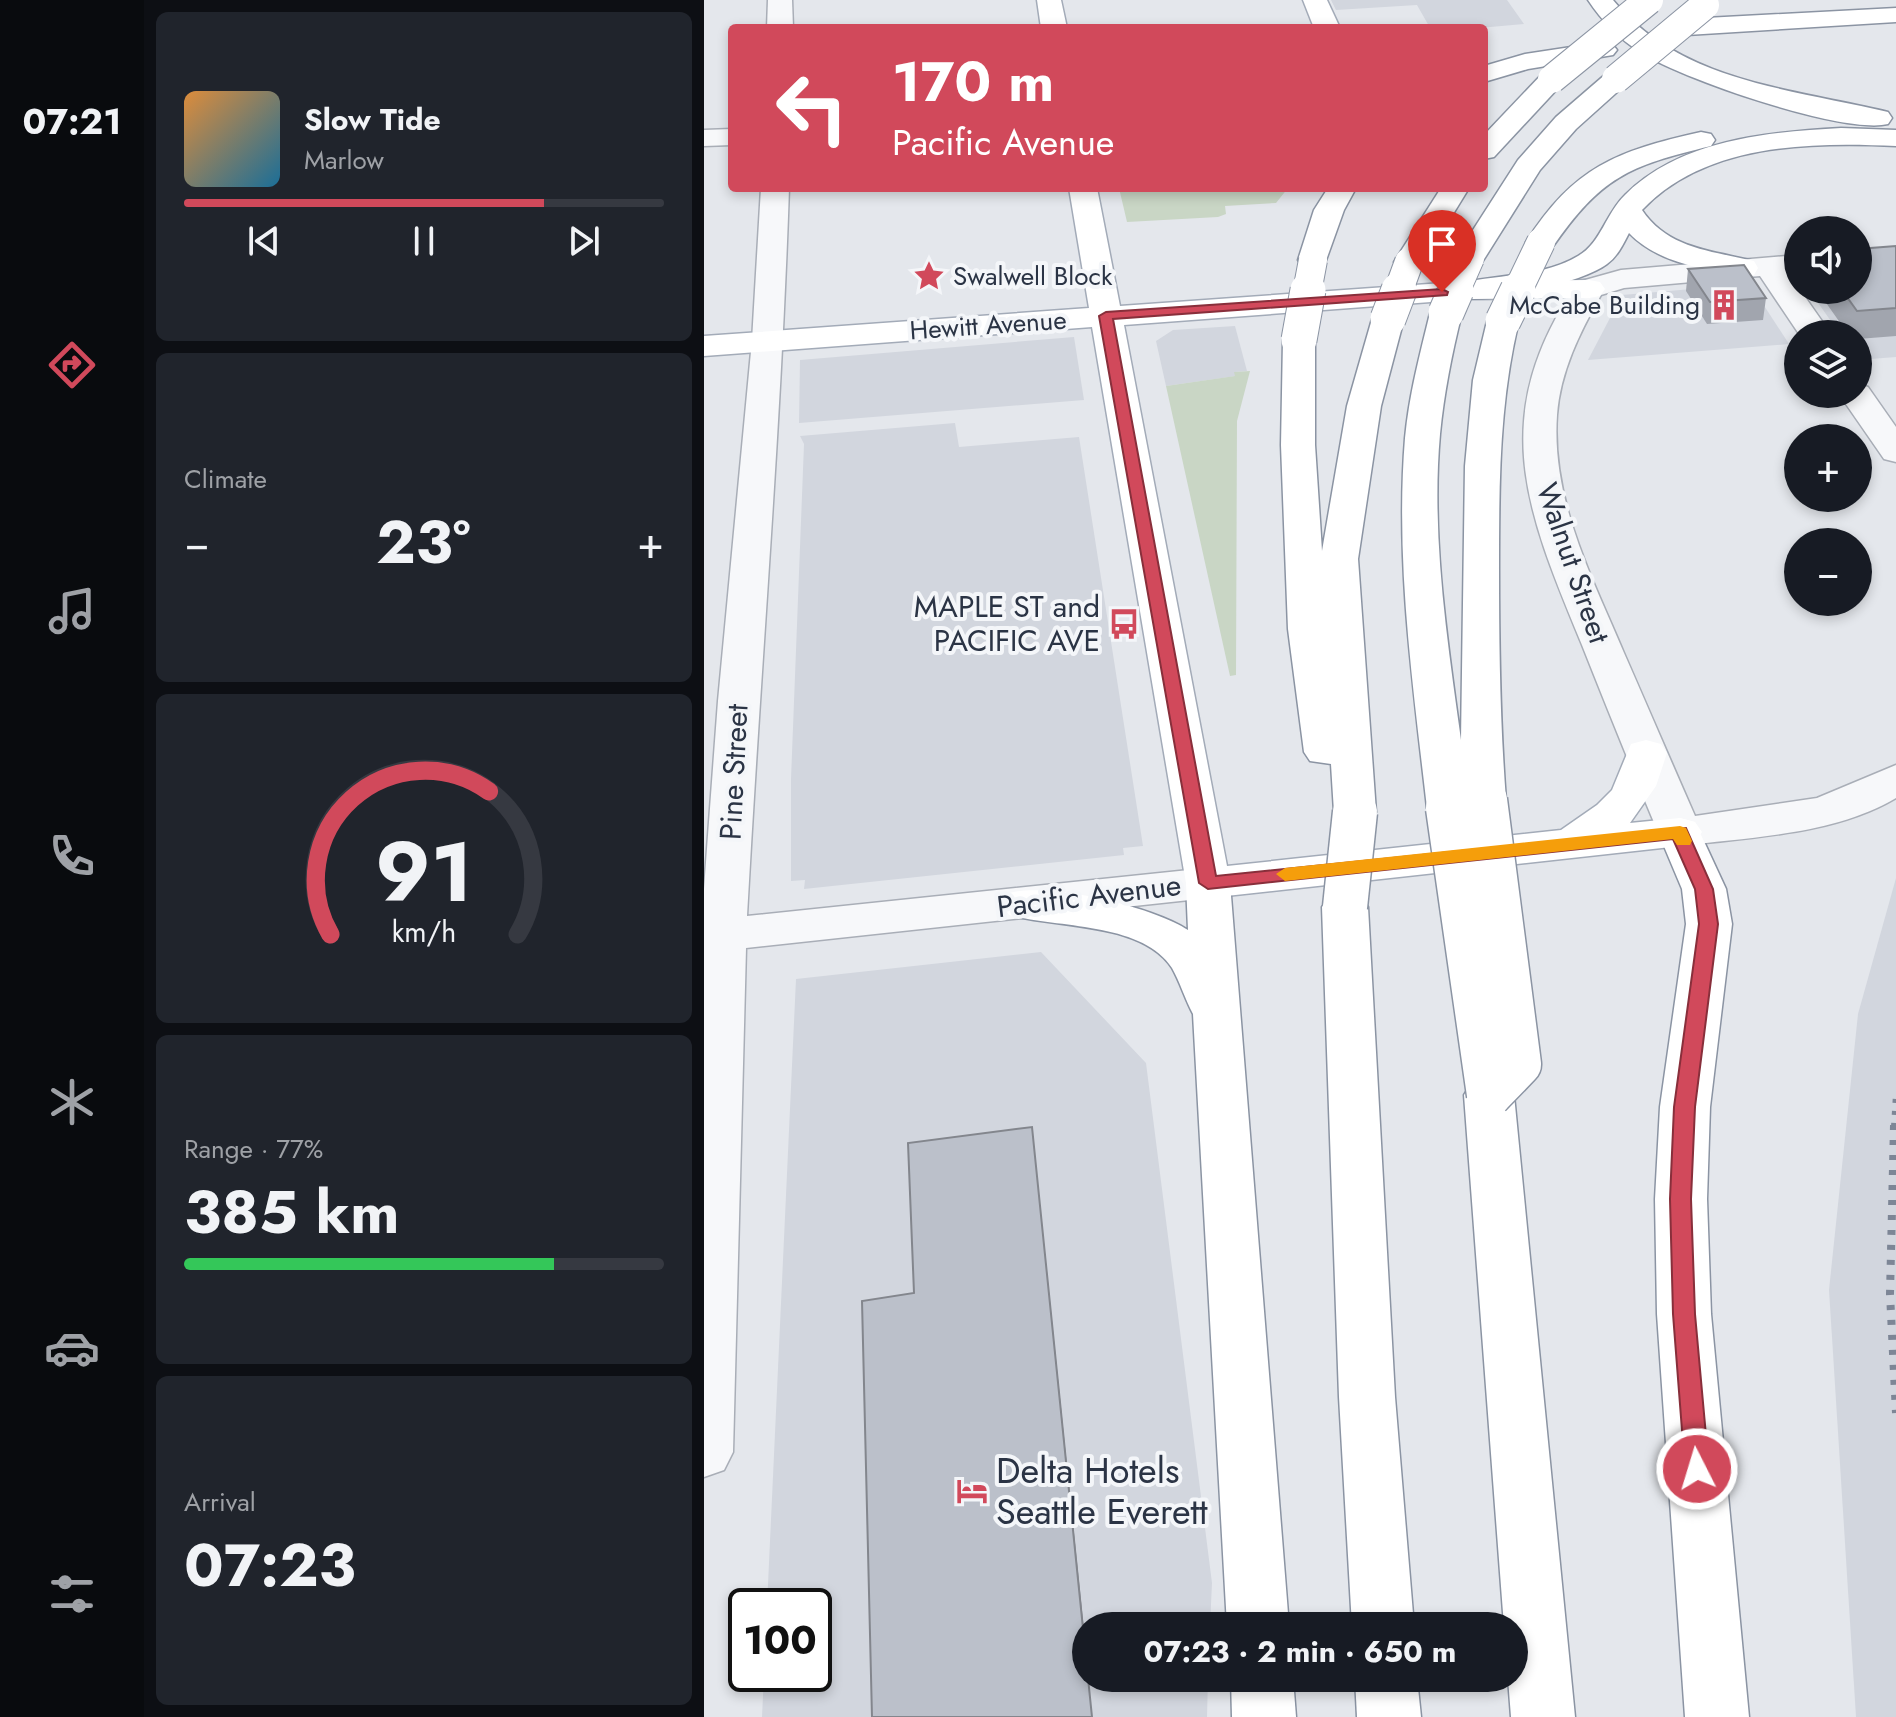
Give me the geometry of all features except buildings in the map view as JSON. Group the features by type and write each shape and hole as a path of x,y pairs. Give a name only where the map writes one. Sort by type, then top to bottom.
{"main road":[{"path":"1049,0 1053,24"},
{"path":"1315,0 1326,24"},
{"path":"1600,0 1616,20 1645,43 1683,65 1720,80 1803,104 1896,120"},
{"path":"1488,147 1552,79 1649,0"},
{"path":"1543,1717 1489,1095 1519,1064 1424,598 1418,477 1424,413 1435,349 1458,302 1470,258 1528,166 1566,123 1708,2"},
{"path":"1488,61 1525,62 1596,44 1688,33 1896,15"},
{"path":"1467,804 1478,718 1482,431 1492,361 1503,321 1541,242 1564,205 1579,191 1636,158 1701,140 1772,128 1896,128"},
{"path":"1458,302 1575,269 1599,256 1611,241 1627,209 1672,173 1700,160 1752,147 1819,138 1896,138"},
{"path":"1084,192 1208,883 1257,1612"},
{"path":"1340,192 1329,210 1313,260 1299,340 1298,445 1307,629 1344,813"},
{"path":"1382,1612 1367,1397 1345,907 1339,559 1364,406 1388,319 1409,262 1453,192"},
{"path":"1627,209 1637,229 1658,245 1769,266"},
{"name":"Hewitt Avenue","path":"704,346 1240,307 1458,302 1589,289"},
{"path":"1571,844 1623,808 1639,784 1646,753"},
{"path":"1680,832 1704,889 1709,924 1685,1107 1681,1199 1684,1314 1717,1717"},
{"name":"Pacific Avenue","path":"1208,883 1680,832"},
{"path":"1025,904 1109,915 1154,932 1184,952 1219,1019"},
{"path":"1263,1692 1264,1717"},
{"path":"1387,1692 1389,1717"}],"street":[{"path":"780,0 780,24"},
{"path":"704,138 728,137"},
{"name":"Pine Street","path":"704,1452 714,936 738,701 768,341 775,192"},
{"path":"1769,266 1806,320"},
{"name":"Hewitt Avenue","path":"1589,289 1621,279 1769,266"},
{"name":"Walnut Street","path":"1589,289 1561,339 1544,389 1539,438 1542,477 1565,559 1680,832"},
{"path":"1866,408 1896,452"},
{"name":"Pacific Avenue","path":"1680,832 1826,810 1872,793 1896,779"},
{"name":"Pacific Avenue","path":"714,936 1208,883"}],"shaded area":[{"path":"1331,0 1507,0 1524,24 1488,27 1488,24 1428,24 1417,5 1336,10"},
{"path":"1896,271 1896,357 1872,359 1872,320 1830,320 1819,304 1872,304 1872,283"},
{"path":"1750,284 1784,336 1784,344 1588,360 1622,295"},
{"path":"1235,326 1247,371 1235,372 1236,376 1166,386 1156,341 1173,330"},
{"path":"1074,337 1084,400 799,423 800,360"},
{"path":"955,423 959,447 1079,437 1143,846 1123,848 1124,855 804,889 805,880 791,881 791,779 804,444 800,436"},
{"path":"1896,878 1896,1717 1856,1717 1829,1290 1858,1014"},
{"path":"1041,952 1146,1063 1212,1583 1211,1612 1072,1612 1072,1692 1208,1692 1207,1717 762,1717 763,1692 832,1692 832,1588 768,1588 796,979"}],"green space":[{"path":"1120,192 1285,192 1276,203 1225,206 1226,214 1218,217 1127,222"},
{"path":"1250,371 1237,421 1236,675 1230,676 1166,386"}],"railway":[{"path":"1894,1127 1896,1094"},
{"path":"1894,1125 1890,1294 1896,1413"}],"slow traffic":[{"path":"1285,874 1680,832 1683,841"}],"place":[{"name":"Swalwell Block","path":"929,276"},
{"name":"McCabe Building","path":"1724,305"},
{"name":"MAPLE ST and PACIFIC AVE","path":"1124,624"},
{"name":"Delta Hotels Seattle Everett","path":"972,1491"}],"route":[{"path":"1442,292 1106,316 1208,883 1680,832 1704,889 1709,924 1685,1107 1681,1199 1684,1314 1697,1469"}]}
